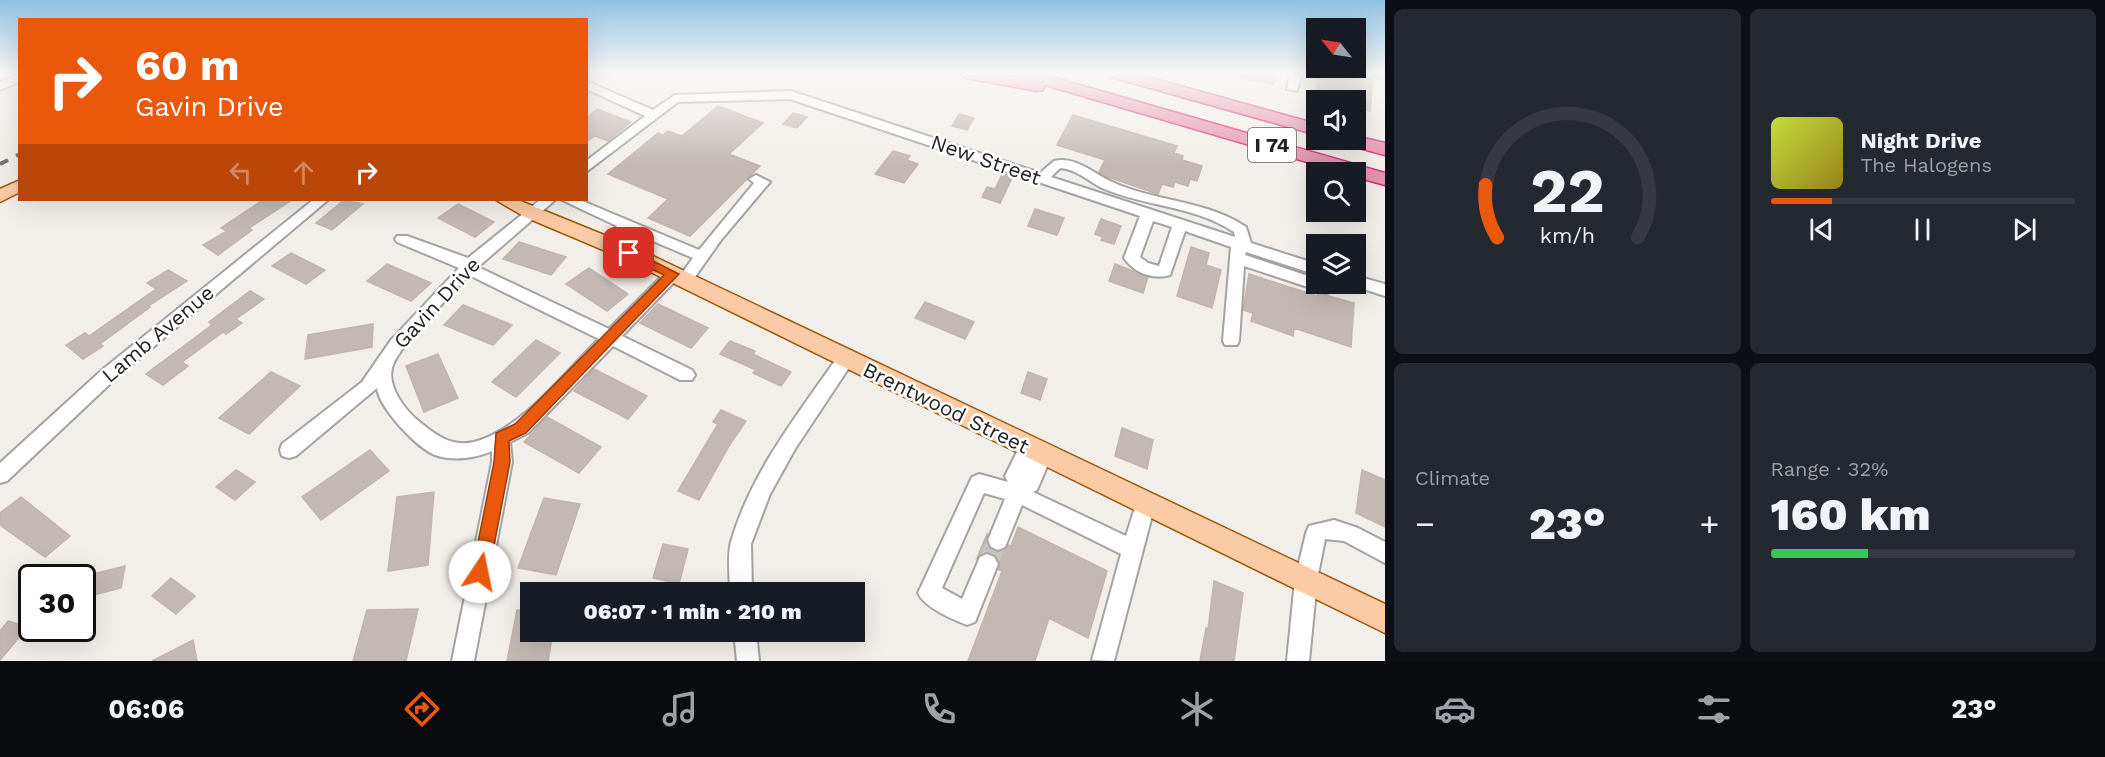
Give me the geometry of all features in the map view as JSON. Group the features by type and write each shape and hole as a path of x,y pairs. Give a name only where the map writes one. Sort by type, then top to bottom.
{"highway":[{"path":"1109,104 1159,112"},
{"name":"I 74","path":"1130,104 1385,179"},
{"name":"I 74","path":"1225,104 1306,127"},
{"path":"1366,144 1385,149"}],"main road":[{"path":"0,196 18,186"},
{"name":"Brentwood Street","path":"511,201 539,206 607,244 1385,619"}],"street":[{"path":"632,104 653,115"},
{"name":"New Street","path":"588,166 668,104"},
{"name":"New Street","path":"817,104 1180,225 1306,274"},
{"path":"1042,179 1054,166 1060,164 1090,174 1107,185 1213,214 1241,230 1231,341"},
{"name":"Gavin Drive","path":"539,206 467,268 397,344 383,366 386,393 407,423 440,449 475,450 521,428 608,337 703,257 716,237 763,182 756,179"},
{"name":"Lamb Avenue","path":"0,475 108,375 320,201"},
{"path":"571,201 703,257"},
{"path":"1148,214 1132,258 1137,265 1154,271 1165,272 1180,225"},
{"path":"607,244 627,225"},
{"path":"402,239 463,262 467,268 527,295 686,375"},
{"path":"1366,284 1385,290"},
{"path":"741,582 741,544 761,491 788,443 845,360"},
{"path":"289,450 368,387 383,366"},
{"path":"463,661 502,462 501,438"},
{"path":"1018,488 1030,484 1036,451"},
{"path":"987,564 967,614 929,593 978,483 1018,488 1133,549"},
{"path":"998,540 1018,488"},
{"path":"1102,660 1145,504"},
{"path":"1298,661 1306,580 1316,533 1326,528 1340,530 1385,553"},
{"path":"746,642 748,661"}],"building":[{"path":"1366,104 1371,104 1370,111 1366,110"},
{"path":"718,106 763,123 729,154 760,166 690,236 648,218 668,199 608,174 658,133 663,135 668,131 682,136"},
{"path":"597,109 631,122 608,141 595,136 588,141 588,116"},
{"path":"793,113 807,117 797,128 783,124"},
{"path":"959,114 974,118 967,130 952,126"},
{"path":"1073,115 1177,146 1174,153 1183,156 1182,160 1202,166 1197,181 1190,179 1188,186 1175,182 1173,187 1162,184 1158,194 1105,176 1099,172 1105,160 1057,145"},
{"path":"893,151 910,156 907,160 918,164 904,183 875,174"},
{"path":"1003,173 1013,176 1000,203 982,197 987,187 995,189"},
{"path":"262,201 290,201 249,228 252,230 218,255 203,245 227,231 221,228"},
{"path":"343,201 363,204 332,230 316,223"},
{"path":"458,204 494,222 475,237 438,218"},
{"path":"1035,209 1064,218 1057,235 1028,226"},
{"path":"1101,219 1121,226 1114,244 1101,240 1103,237 1095,234"},
{"path":"519,242 566,257 551,275 503,259"},
{"path":"1191,247 1209,253 1206,265 1221,270 1212,308 1177,296"},
{"path":"291,253 325,270 306,284 272,266"},
{"path":"387,264 431,283 411,301 367,281"},
{"path":"1115,264 1148,277 1143,293 1109,281"},
{"path":"589,268 628,294 607,311 566,284"},
{"path":"168,270 187,281 148,306 150,307 100,344 103,346 83,359 66,345 85,333 89,336 156,289 147,283"},
{"path":"1249,274 1306,294 1317,296 1322,294 1354,303 1351,347 1294,328 1293,336 1251,321 1253,313 1243,310"},
{"path":"250,291 264,299 236,319 242,323 226,334 223,332 182,362 188,366 163,385 146,374 212,325 209,322"},
{"path":"925,302 974,322 965,339 915,318"},
{"path":"658,304 708,328 691,348 640,323"},
{"path":"463,305 512,325 493,345 444,325"},
{"path":"373,324 372,347 305,359 308,335"},
{"path":"536,340 560,353 516,397 492,382"},
{"path":"730,341 755,351 753,354 791,372 781,386 753,373 756,370 720,354"},
{"path":"438,354 458,398 424,412 406,366"},
{"path":"594,369 647,396 628,419 574,391"},
{"path":"271,372 300,386 249,434 219,418"},
{"path":"1028,372 1047,379 1040,400 1021,393"},
{"path":"721,410 746,421 729,446 699,500 678,491 718,424 713,422"},
{"path":"547,417 601,447 579,473 524,442"},
{"path":"1122,428 1153,440 1147,469 1115,456"},
{"path":"370,450 389,471 321,520 302,497"},
{"path":"236,470 255,482 235,500 216,487"},
{"path":"1362,470 1385,480 1385,527 1356,513"},
{"path":"434,492 428,565 388,571 397,497"},
{"path":"21,497 70,536 45,557 0,525 0,513"},
{"path":"544,498 580,504 556,575 518,568"},
{"path":"1018,527 1107,571 1088,638 1049,618 1035,661 968,661 1002,571 998,569 1000,563 995,555 986,552 977,558 987,534 989,548 999,552 1008,545 1011,546"},
{"path":"663,544 688,549 680,582 653,578"},
{"path":"125,566 121,588 96,594 96,573"},
{"path":"171,578 195,596 176,614 152,596"},
{"path":"1214,581 1243,593 1234,661 1200,661 1206,628 1208,629"},
{"path":"418,609 406,661 353,661 367,610"},
{"path":"517,610 520,610 520,642 551,642 548,661 507,661"},
{"path":"8,621 18,624 18,639 0,660 0,631"},
{"path":"193,640 197,661 152,661"}],"tunnel":[{"path":"987,564 998,540"}],"railway":[{"path":"0,164 18,155"}],"route":[{"path":"480,572 502,462 501,438 521,428 608,337 673,274 629,253"}]}
